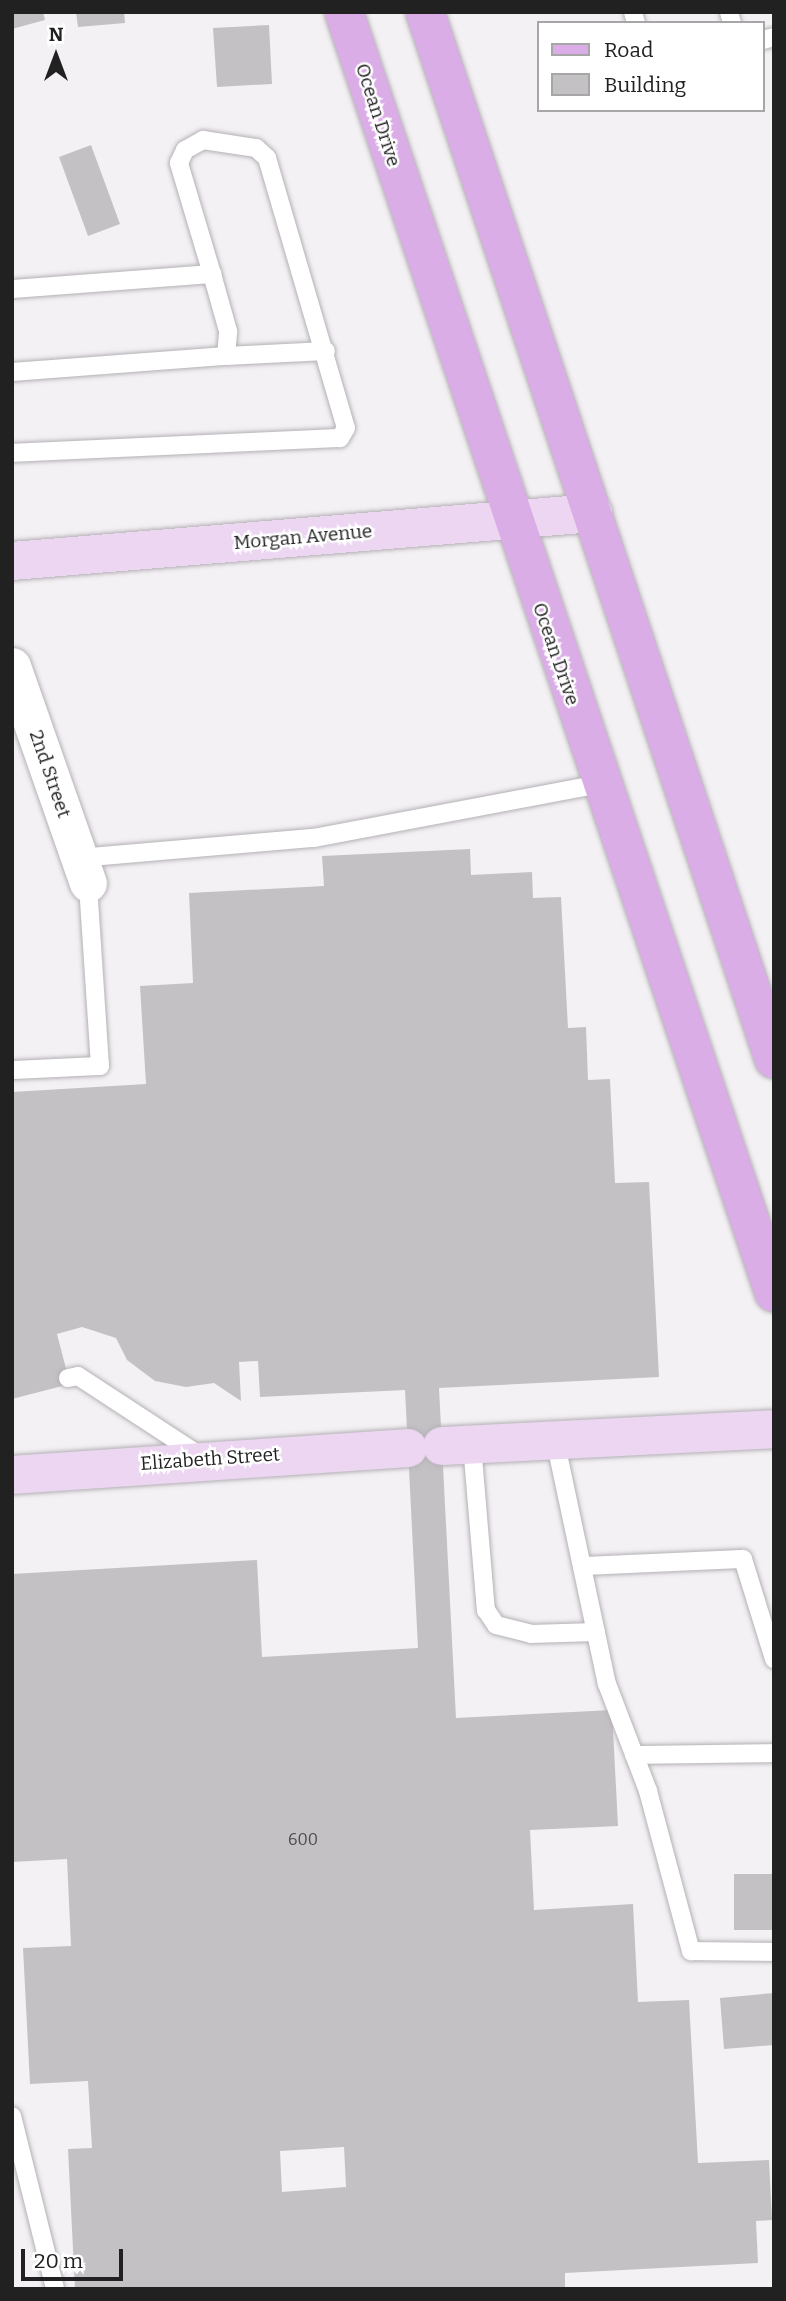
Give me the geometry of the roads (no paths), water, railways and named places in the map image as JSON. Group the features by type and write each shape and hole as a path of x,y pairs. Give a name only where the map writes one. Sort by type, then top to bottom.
{"main road":[{"name":"Ocean Drive","path":"344,12 512,521 774,1293"},
{"path":"425,12 774,1059"}],"street":[{"name":"Morgan Avenue","path":"12,561 593,513"},
{"name":"2nd Street","path":"12,666 84,871"},
{"name":"Elizabeth Street","path":"12,1475 202,1457 774,1429"}],"lane":[{"path":"12,453 340,438 345,412 267,158 233,140 204,140 186,150 179,163 228,331 226,356"},
{"path":"12,289 212,274"},
{"path":"12,372 326,351"},
{"path":"12,1070 100,1066 84,871 314,838 601,784"},
{"path":"68,1377 89,1382 202,1457"},
{"path":"555,1440 596,1632 691,1951 774,1952"},
{"path":"441,1446 486,1610 496,1625 531,1634 596,1632"},
{"path":"582,1566 743,1559 774,1659"},
{"path":"634,1755 774,1753"},
{"path":"12,2116 55,2289"}]}
